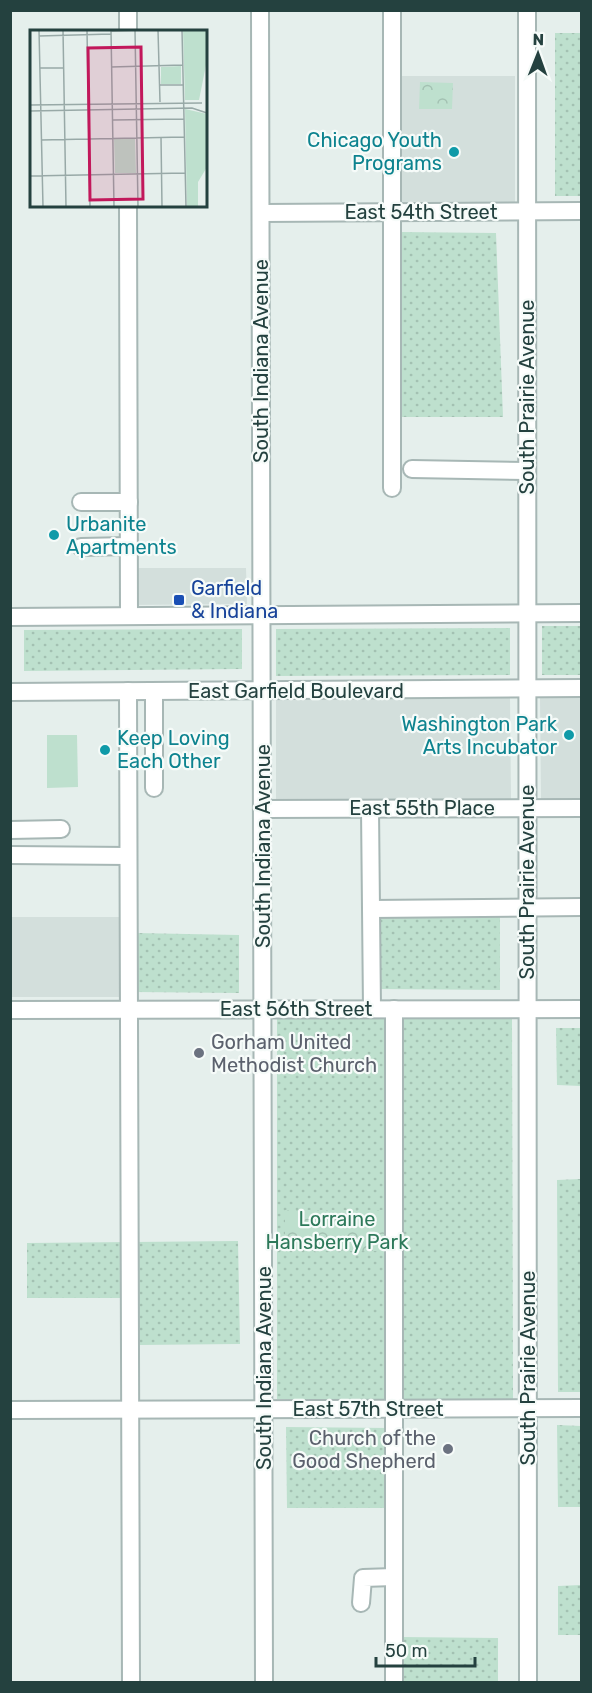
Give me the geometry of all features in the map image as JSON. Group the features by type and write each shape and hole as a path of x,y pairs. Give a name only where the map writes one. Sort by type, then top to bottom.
{"street":[{"path":"128,10 128,30"},
{"name":"South Indiana Avenue","path":"261,10 264,1683"},
{"path":"392,10 393,488"},
{"name":"South Prairie Avenue","path":"527,10 528,1683"},
{"path":"128,207 129,616"},
{"name":"East 54th Street","path":"261,213 582,211"},
{"path":"412,469 527,471"},
{"path":"81,502 129,502"},
{"path":"81,547 129,546"},
{"path":"10,616 582,613"},
{"name":"East Garfield Boulevard","path":"10,692 582,688"},
{"path":"128,691 131,1683"},
{"path":"154,691 154,788"},
{"name":"East 55th Place","path":"263,809 582,807"},
{"path":"370,809 372,1009"},
{"path":"10,830 61,830"},
{"path":"10,855 128,856"},
{"path":"371,909 582,907"},
{"path":"394,1009 394,1683"},
{"name":"East 56th Street","path":"10,1010 582,1009"},
{"name":"East 57th Street","path":"10,1410 582,1408"},
{"path":"361,1603 363,1578 394,1577"}],"shaded area":[{"path":"392,76 515,76 515,202 393,203"},
{"path":"129,568 246,568 247,604 129,605"},
{"path":"540,697 581,697 581,800 541,800"},
{"path":"510,698 511,800 276,800 276,700"},
{"path":"12,917 129,917 129,997 11,997"}],"green space":[{"path":"555,33 581,33 581,196 555,196"},
{"path":"420,82 453,83 452,109 419,109"},
{"path":"400,232 496,233 503,417 402,417"},
{"path":"542,626 581,626 581,675 542,675"},
{"path":"510,628 510,675 276,676 276,629"},
{"path":"242,629 242,669 24,671 24,630"},
{"path":"47,735 77,735 78,787 47,788"},
{"path":"378,914 500,914 500,990 378,989"},
{"path":"135,933 239,935 239,993 135,992"},
{"path":"277,1019 512,1019 513,1399 277,1399"},
{"path":"556,1028 581,1028 581,1086 557,1085"},
{"path":"581,1179 581,1392 558,1392 557,1180"},
{"name":"Lorraine Hansberry Park","path":"285,1210 389,1210 389,1251 285,1251"},
{"path":"238,1241 240,1344 139,1345 138,1298 27,1298 27,1243"},
{"path":"557,1425 581,1426 581,1507 558,1507"},
{"path":"286,1427 389,1428 389,1508 287,1508"},
{"path":"581,1585 581,1635 558,1635 558,1586"},
{"path":"401,1637 498,1638 498,1682 401,1682"}],"place":[{"name":"Chicago Youth Programs","path":"454,152"},
{"name":"Urbanite Apartments","path":"54,535"},
{"name":"Garfield & Indiana","path":"179,600"},
{"name":"Washington Park Arts Incubator","path":"569,735"},
{"name":"Keep Loving Each Other","path":"105,750"},
{"name":"Gorham United Methodist Church","path":"199,1053"},
{"name":"Church of the Good Shepherd","path":"448,1449"}]}
